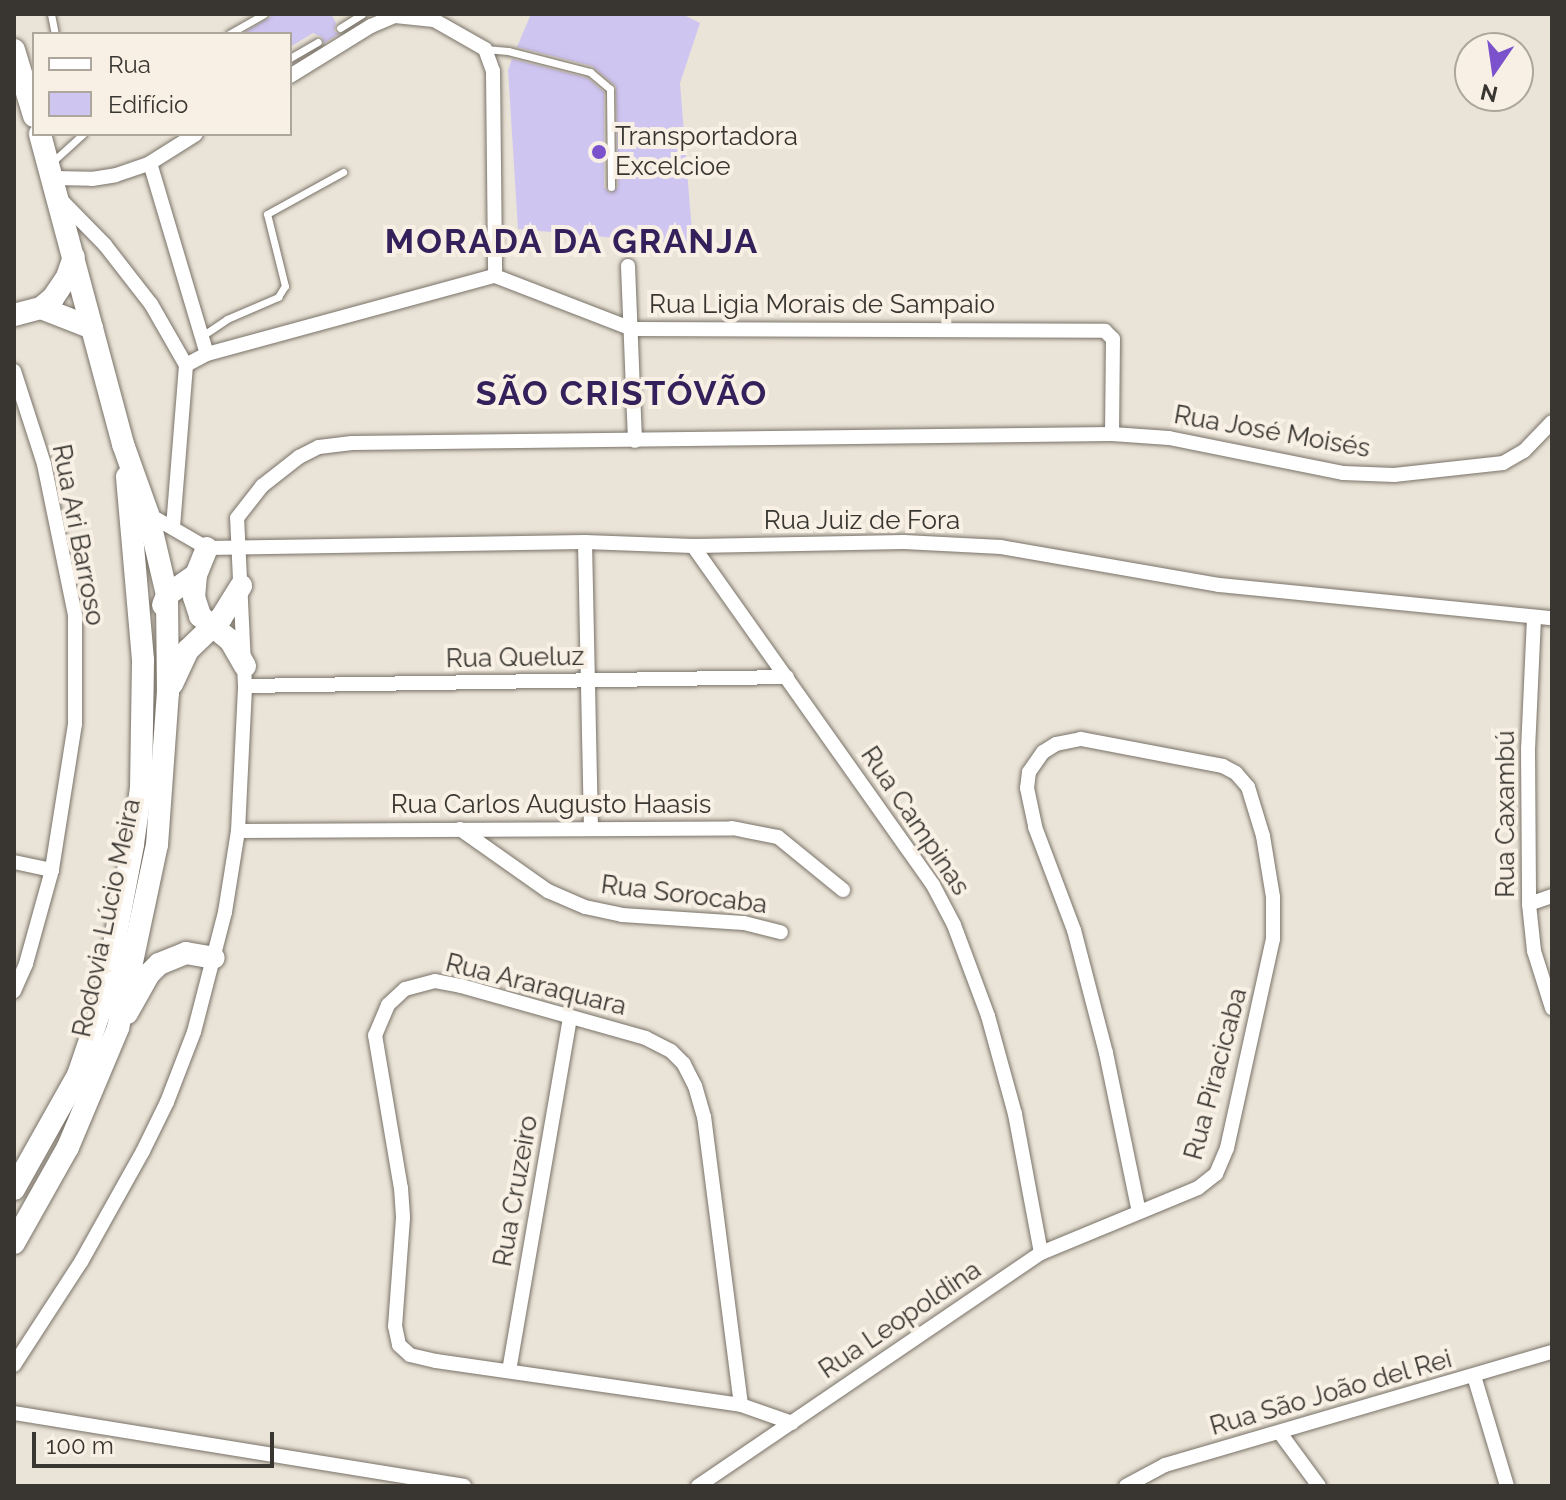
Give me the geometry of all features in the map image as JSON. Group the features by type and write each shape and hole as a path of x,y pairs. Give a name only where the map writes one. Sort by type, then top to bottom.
{"main road":[{"name":"Rodovia Lúcio Meira","path":"14,50 32,106"},
{"name":"Rodovia Lúcio Meira","path":"14,1243 68,1147 118,1028 157,845 168,693 167,595 148,514 123,444 41,136"},
{"path":"14,315 41,308 63,284 74,257"},
{"path":"41,308 92,328"},
{"name":"Rodovia Lúcio Meira","path":"14,1189 78,1075 103,1002 141,788 143,660 139,583 123,444"},
{"path":"207,548 196,575 196,603 209,627 230,640 245,676"},
{"path":"141,788 155,740 157,628 167,595 196,575"},
{"path":"168,693 188,650 232,604 241,586"},
{"path":"118,1028 149,974 159,964 186,953 214,958"}],"street":[{"path":"186,365 207,354 495,276 493,71 485,49 434,20 395,16 371,26 292,75"},
{"path":"53,180 92,179 150,163 193,136"},
{"path":"150,163 207,354"},
{"path":"53,180 142,292 186,365 173,527"},
{"path":"628,266 635,441"},
{"name":"Rua Ligia Morais de Sampaio","path":"495,276 632,329 1102,331 1113,339 1112,434"},
{"name":"Rua Ari Barroso","path":"14,371 44,464 75,615 75,724 52,870 26,964 14,991"},
{"name":"Rua José Moisés","path":"14,1365 81,1262 155,1127 194,1032 214,958 238,831 245,676 237,518 262,486 286,466 319,447 352,443 1112,434 1169,438 1343,473 1394,475 1503,463 1524,451 1552,422"},
{"path":"148,514 207,548"},
{"path":"585,542 591,827"},
{"name":"Rua Juiz de Fora","path":"207,548 585,542 693,546 904,542 1001,547 1219,585 1552,618"},
{"name":"Rua Campinas","path":"693,546 933,885 954,925 988,1016 1015,1114 1041,1253"},
{"name":"Rua Caxambú","path":"1534,618 1528,748 1529,904 1534,951 1552,1008"},
{"name":"Rua Queluz","path":"245,676 587,681 787,677"},
{"name":"Rua Piracicaba","path":"1081,739 1223,766 1236,773 1248,787 1263,836 1273,897 1273,939 1227,1148 1216,1174 1198,1188 1139,1212 1098,1022 1074,930 1035,827 1027,788 1029,772 1043,752 1056,744 1081,739"},
{"name":"Rua Carlos Augusto Haasis","path":"238,831 732,828 778,837 843,890"},
{"name":"Rua Sorocaba","path":"459,829 548,891 585,907 622,915 744,923 781,932"},
{"path":"14,862 52,870"},
{"path":"1529,904 1552,896"},
{"name":"Rua Araraquara","path":"741,1405 704,1117 695,1086 684,1064 659,1044 435,981 405,989 388,1005 375,1035 401,1188 403,1218 395,1326 399,1345 410,1355 436,1361 741,1405 792,1423"},
{"name":"Rua Cruzeiro","path":"509,1371 570,1019"},
{"name":"Rua Leopoldina","path":"698,1486 1041,1253 1139,1212"},
{"name":"Rua São João del Rei","path":"1126,1486 1165,1465 1552,1352"},
{"path":"1474,1376 1507,1486"},
{"path":"14,1413 464,1486"},
{"path":"1280,1433 1319,1486"}],"lane":[{"path":"232,32 264,14"},
{"path":"340,28 362,14"},
{"path":"292,57 318,42"},
{"path":"485,49 508,51 590,72 610,89 611,187"},
{"path":"53,180 82,136"},
{"path":"202,336 227,319 278,297 285,286 267,214 343,172"}],"building":[{"path":"275,14 331,14 336,23 334,31 339,34 324,43 322,37 313,33 292,46 292,32 245,32"},
{"name":"Transportadora Excelcioe","path":"531,14 682,14 700,23 680,83 693,245 518,229 508,70 512,59 587,78 604,92 604,187 610,193 618,187 616,86 592,66 517,47"}],"place":[{"name":"Transportadora Excelcioe","path":"599,152"}],"district":[{"name":"MORADA DA GRANJA","path":"572,242"},
{"name":"SÃO CRISTÓVÃO","path":"622,394"}]}
